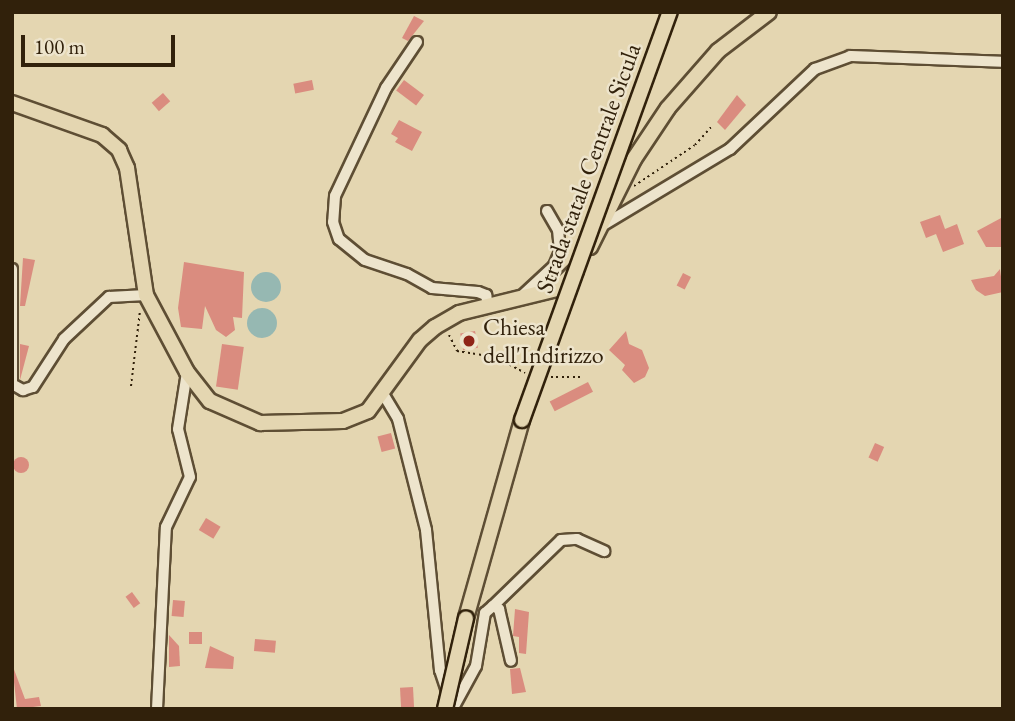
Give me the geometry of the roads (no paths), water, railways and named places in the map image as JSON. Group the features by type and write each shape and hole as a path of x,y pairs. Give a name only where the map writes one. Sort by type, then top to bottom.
{"main road":[{"name":"Strada statale Centrale Sicula","path":"445,709 466,618 522,420 670,12"},
{"path":"12,103 102,135 118,150 127,168 148,298 187,372 210,401 260,423 343,421 368,411 420,340 447,320 488,305 557,289 583,261 616,195 668,108 718,51 769,12"}],"street":[{"path":"417,42 386,88 335,196 332,222 339,239 365,260 407,274 432,288 478,292 486,295 488,305"},
{"path":"600,227 730,149 815,69 850,56 957,57 1003,62"},
{"path":"516,300 538,284 560,251 558,230 547,211"},
{"path":"12,269 12,384 20,390 33,387 64,339 109,297 148,298"},
{"path":"157,709 166,527 190,477 178,429 187,372"},
{"path":"382,392 398,419 426,530 440,670 453,708"},
{"path":"453,708 476,666 485,613 561,540 577,539 604,551"},
{"path":"493,606 499,609 512,661"}],"water":[{"path":"266,272 277,276 281,287 277,298 266,302 255,298 251,287 255,276"},
{"path":"262,308 273,312 277,323 273,334 262,338 251,334 247,323 251,312"}],"place":[{"name":"Chiesa dell'Indirizzo","path":"469,341"}]}
